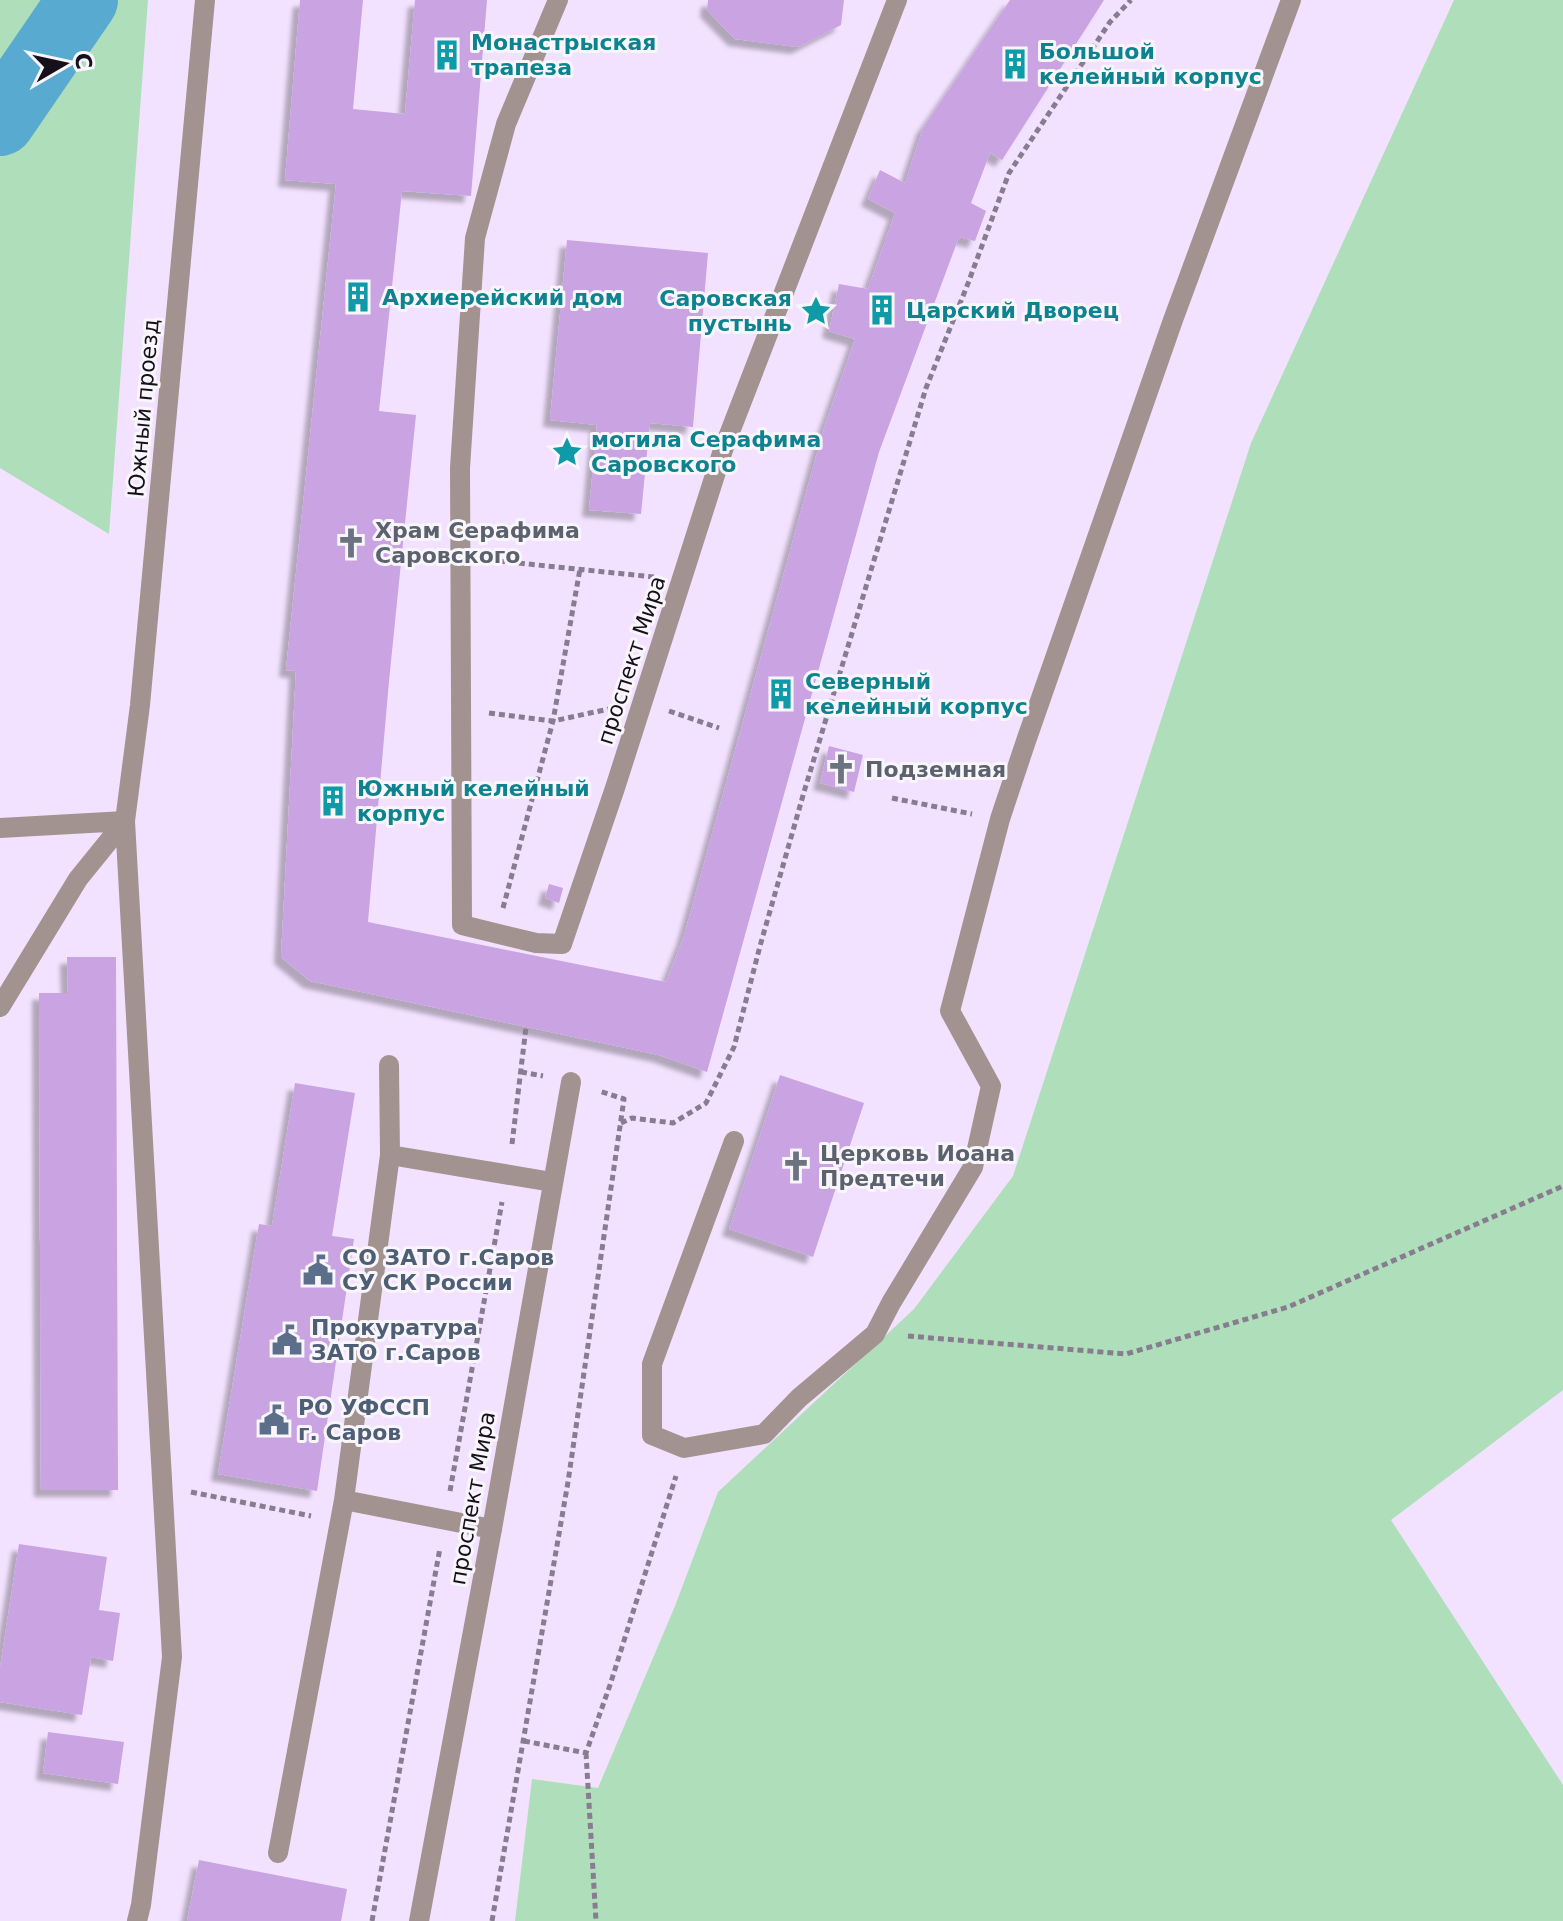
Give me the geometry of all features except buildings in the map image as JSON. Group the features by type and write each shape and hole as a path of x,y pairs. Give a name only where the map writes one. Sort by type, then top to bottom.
{"street":[{"name":"Южный проезд","path":"137,1921 172,1657 125,821 141,689 205,0"},
{"path":"536,943 462,925 460,468 475,238 506,124 558,0"},
{"name":"проспект Мира","path":"536,943 562,944 723,450 897,0"},
{"path":"734,1141 652,1364 652,1435 684,1448 764,1434 799,1398 875,1334 973,1167 991,1086 950,1011 1000,819 1173,320 1291,0"},
{"path":"0,828 125,821"},
{"path":"0,1007 78,879 125,821"},
{"path":"278,1853 344,1500 390,1155 389,1065"},
{"name":"проспект Мира","path":"419,1921 571,1082"},
{"path":"390,1155 552,1182"},
{"path":"344,1500 492,1529"}],"path":[{"path":"621,1123 632,1118 673,1123 706,1103 734,1047 804,792 926,388 1009,173 1110,22 1131,0"},
{"path":"460,557 682,579"},
{"path":"536,943 501,915 553,721 580,569"},
{"path":"460,710 553,721 643,702 719,728"},
{"path":"892,798 1000,819"},
{"path":"521,1072 526,1027"},
{"path":"492,1921 568,1482 624,1099"},
{"path":"875,1334 1126,1354 1288,1307 1563,1186"},
{"path":"596,1921 586,1753 675,1476"},
{"path":"162,1487 340,1522"},
{"path":"524,1741 586,1753"}],"green space":[{"path":"0,0 148,0 109,534 0,468"},
{"path":"1454,0 1563,0 1563,1390 1391,1520 1563,1785 1563,1921 515,1921 532,1779 598,1788 675,1606 718,1492 914,1309 1013,1176 1251,443"}],"waterway":[{"path":"0,121 83,0"}],"place":[{"name":"Монастрыская трапеза","path":"447,55"},
{"name":"Большой келейный корпус","path":"1015,64"},
{"name":"Архиерейский дом","path":"358,297"},
{"name":"Царский Дворец","path":"882,310"},
{"name":"Саровская пустынь","path":"816,311"},
{"name":"могила Серафима Саровского","path":"567,452"},
{"name":"Храм Серафима Саровского","path":"351,543"},
{"name":"Северный келейный корпус","path":"781,694"},
{"name":"Подземная","path":"841,769"},
{"name":"Южный келейный корпус","path":"333,801"},
{"name":"Церковь Иоана Предтечи","path":"796,1166"},
{"name":"СО ЗАТО г.Саров СУ СК России","path":"318,1270"},
{"name":"Прокуратура ЗАТО г.Саров","path":"287,1340"},
{"name":"РО УФССП г. Саров","path":"274,1420"}]}
